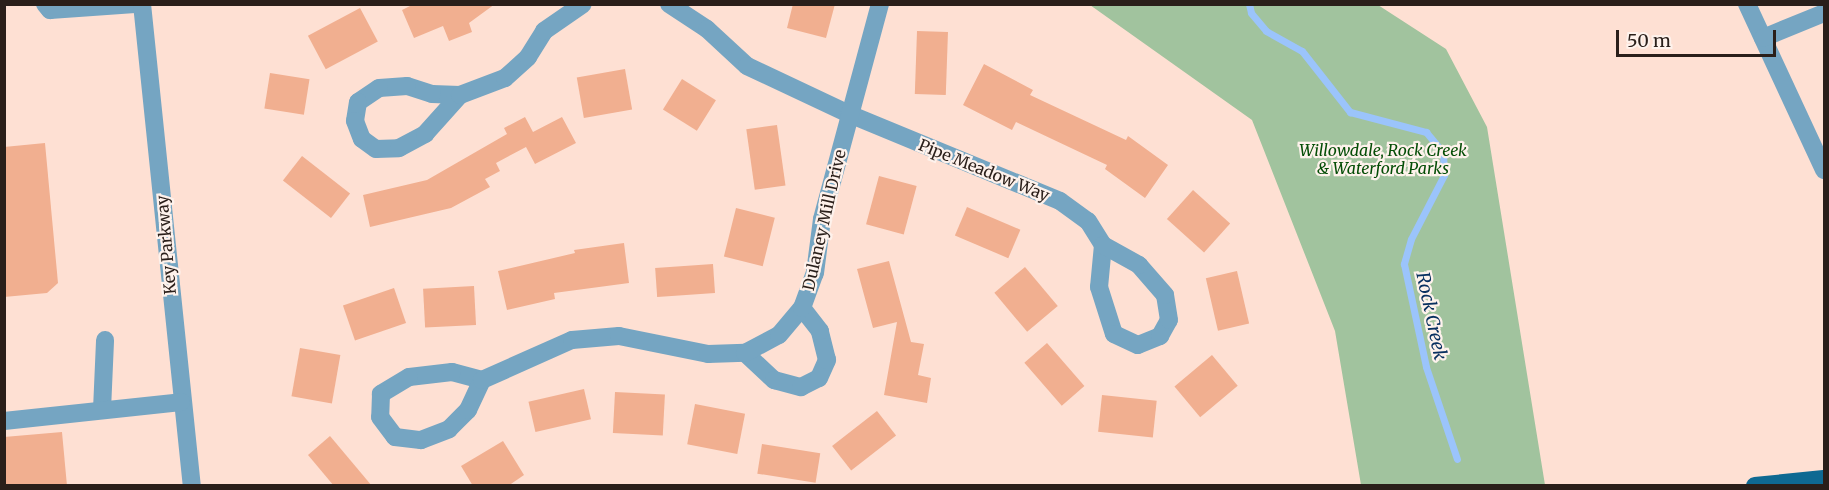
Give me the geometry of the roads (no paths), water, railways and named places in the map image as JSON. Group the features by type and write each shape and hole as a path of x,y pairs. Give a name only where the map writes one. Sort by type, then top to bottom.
{"main road":[{"path":"1755,486 1824,479"}],"street":[{"path":"45,4 50,10 135,4"},
{"name":"Key Parkway","path":"142,4 181,402 192,486"},
{"path":"460,95 425,134 399,148 376,150 362,140 355,121 358,102 379,88 407,86 432,94 460,95 505,78 528,57 544,31 583,4"},
{"name":"Pipe Meadow Way","path":"669,4 707,29 747,66 849,114 1060,201 1088,221 1103,245 1139,265 1165,295 1169,320 1160,336 1138,345 1114,334 1099,287 1103,245"},
{"name":"Dulaney Mill Drive","path":"482,380 572,340 619,336 708,354 745,353 779,335 802,308 815,273 822,219 880,4"},
{"path":"1747,4 1824,170"},
{"path":"1763,38 1824,13"},
{"path":"745,353 774,380 801,387 819,378 827,360 820,331 802,308"},
{"path":"102,410 105,340"},
{"path":"452,372 482,380 468,410 449,429 421,440 395,437 380,417 381,394 409,377 452,372"},
{"path":"4,421 181,402"}],"waterway":[{"name":"Rock Creek","path":"1249,4 1251,13 1266,31 1302,51 1350,112 1426,132 1443,152 1444,175 1411,239 1404,264 1426,367 1457,459"}],"park label":[{"name":"Willowdale, Rock Creek & Waterford Parks","path":"1383,159"}]}
